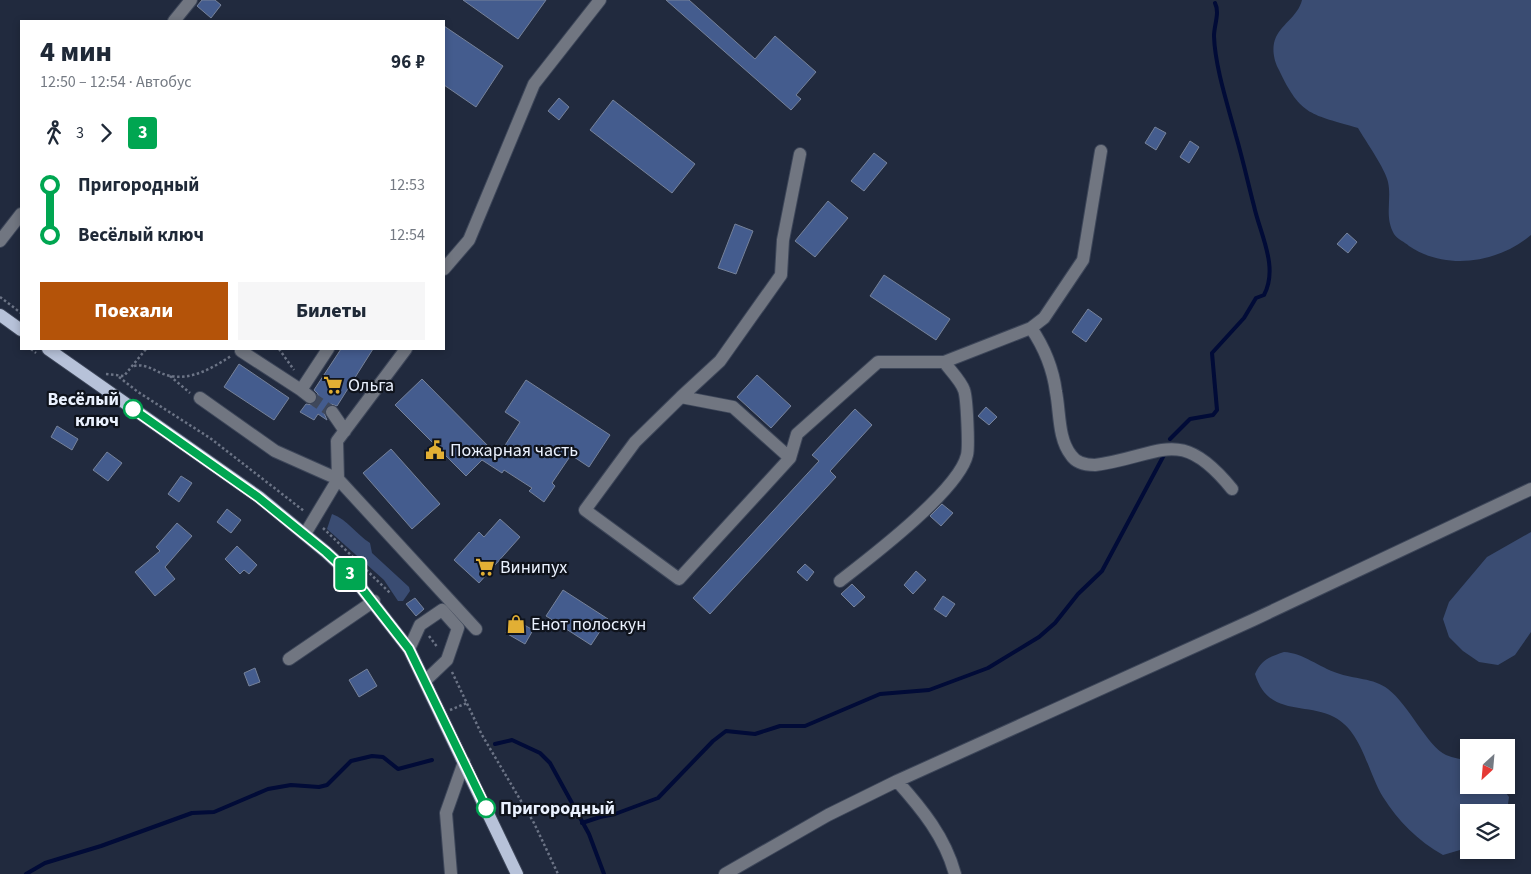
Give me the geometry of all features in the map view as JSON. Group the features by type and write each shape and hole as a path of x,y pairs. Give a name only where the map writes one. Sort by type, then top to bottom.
{"main road":[{"path":"0,315 20,329"},
{"path":"49,350 258,497 305,534 352,576 374,601 409,649 516,874"}],"street":[{"path":"175,20 191,0"},
{"path":"445,268 469,240 534,84 600,0"},
{"path":"800,154 784,240 781,275 720,361 634,442 585,510 679,580 790,458 796,434 878,362 944,362 1031,328 1044,318 1083,260 1101,151"},
{"path":"0,241 20,215"},
{"path":"1031,328 1040,341 1052,372 1064,442 1074,458 1087,465 1095,465 1158,450 1178,448 1208,463 1232,489"},
{"path":"241,351 306,393 328,350"},
{"path":"305,534 338,479 337,441 405,350"},
{"path":"840,581 881,549 941,495 959,473 968,455 964,389 944,362"},
{"path":"681,397 733,407 790,458"},
{"path":"200,398 275,451 338,479 476,629"},
{"path":"332,412 345,431"},
{"path":"725,874 828,815 897,781 1253,620 1531,489"},
{"path":"289,659 374,601"},
{"path":"409,649 420,625 442,610 458,628 447,660 425,681"},
{"path":"451,874 446,813 464,762"},
{"path":"897,781 919,805 935,828 950,854 955,874"}],"path":[{"path":"0,297 20,312"},
{"path":"119,377 124,376 134,366 145,350"},
{"path":"280,350 286,357"},
{"path":"170,376 186,376 211,369 241,351"},
{"path":"134,366 150,366 170,376 188,392 200,398"},
{"path":"105,374 119,377 241,460 314,519 390,593"},
{"path":"420,625 447,660 482,735 534,823 558,874"}],"shaded area":[{"path":"1302,0 1531,0 1531,235 1518,245 1503,252 1472,260 1455,261 1439,259 1424,254 1395,236 1389,221 1388,182 1358,128 1319,116 1302,105 1294,97 1277,66 1273,50 1274,41 1282,28 1297,11"},
{"path":"332,514 343,520 370,543 372,553 409,587 410,591 403,601 398,601 384,580 327,529"},
{"path":"1531,532 1531,632 1515,655 1498,665 1479,662 1463,651 1449,637 1443,619 1449,602 1487,557"},
{"path":"1284,652 1291,653 1337,673 1382,685 1403,705 1425,735 1439,750 1446,755 1460,759 1460,794 1507,794 1509,797 1508,804 1460,804 1460,850 1443,855 1409,830 1389,806 1378,787 1358,742 1344,723 1323,713 1278,703 1261,688 1255,674 1257,669 1266,660"}],"building":[{"path":"202,0 215,0 221,5 211,18 197,6"},
{"path":"463,0 546,0 518,39"},
{"path":"666,0 689,0 755,59 775,36 816,72 796,95 801,99 791,110"},
{"path":"445,27 503,66 476,107 445,86"},
{"path":"559,98 569,107 559,120 548,111"},
{"path":"613,100 695,164 672,193 590,130"},
{"path":"1155,127 1166,133 1156,150 1145,143"},
{"path":"1190,141 1199,147 1189,163 1180,157"},
{"path":"874,153 887,163 864,191 851,181"},
{"path":"828,201 848,218 815,257 795,241"},
{"path":"735,224 753,231 736,274 718,268"},
{"path":"1347,233 1357,242 1348,253 1337,244"},
{"path":"884,275 950,319 936,340 870,296"},
{"path":"1088,309 1102,319 1086,342 1072,332"},
{"path":"340,350 372,350 337,406 331,404 325,408 324,413 327,420 318,414 314,420 300,412 306,404 313,405 317,402 318,394 314,390"},
{"path":"239,364 289,398 274,420 224,387"},
{"path":"757,375 791,406 771,428 737,397"},
{"path":"422,379 494,452 498,447 502,450 520,422 505,412 526,380 610,435 589,467 571,455 552,483 555,486 544,502 529,491 532,488 504,470 502,473 482,460 466,476 395,405"},
{"path":"986,407 997,417 989,425 978,416"},
{"path":"855,409 872,425 830,471 836,477 710,614 693,598 819,461 812,455"},
{"path":"57,426 78,439 72,450 51,437"},
{"path":"391,449 440,504 412,529 363,473"},
{"path":"107,452 122,463 108,481 93,470"},
{"path":"181,476 192,483 179,502 168,494"},
{"path":"942,504 953,513 941,526 930,516"},
{"path":"227,509 241,520 231,533 217,522"},
{"path":"500,519 520,537 479,583 454,560 479,532 484,537"},
{"path":"177,523 192,536 165,567 175,579 155,596 135,572 160,551 156,547"},
{"path":"237,546 257,565 249,574 244,570 240,574 225,559"},
{"path":"805,564 814,572 807,581 797,572"},
{"path":"916,571 926,580 913,594 904,585"},
{"path":"852,584 865,597 854,607 841,594"},
{"path":"563,590 608,619 591,645 546,616"},
{"path":"943,596 955,604 946,617 934,609"},
{"path":"415,598 424,609 416,616 406,604"},
{"path":"514,619 533,630 525,644 506,633"},
{"path":"255,668 260,682 249,686 244,673"},
{"path":"367,669 377,686 359,697 349,680"}],"waterway":[{"path":"1170,439 1190,419 1213,415 1217,410 1212,353 1244,318 1256,298 1264,295 1270,273 1267,250 1219,73 1214,36 1217,15 1215,3"},
{"path":"582,823 615,814 658,798 713,741 726,731 755,734 780,726 805,726 880,694 929,690 988,668 1039,637 1055,623 1078,594 1102,571 1164,455"},
{"path":"495,744 512,740 540,753 550,763 589,834 604,874"},
{"path":"26,874 45,863 101,846 192,813 214,812 268,789 291,785 319,787 327,785 351,761 372,756 383,757 398,769 432,760"}],"tunnel":[{"path":"310,397 332,412"}],"bus line":[{"name":"3","path":"133,409 258,497 326,552 352,576 374,601 409,649 486,808"}],"place":[{"name":"Ольга","path":"333,385"},
{"name":"Весёлый ключ","path":"133,409"},
{"name":"Пожарная часть","path":"435,450"},
{"name":"Винипух","path":"485,567"},
{"name":"Енот полоскун","path":"516,624"},
{"name":"Пригородный","path":"486,808"}]}
